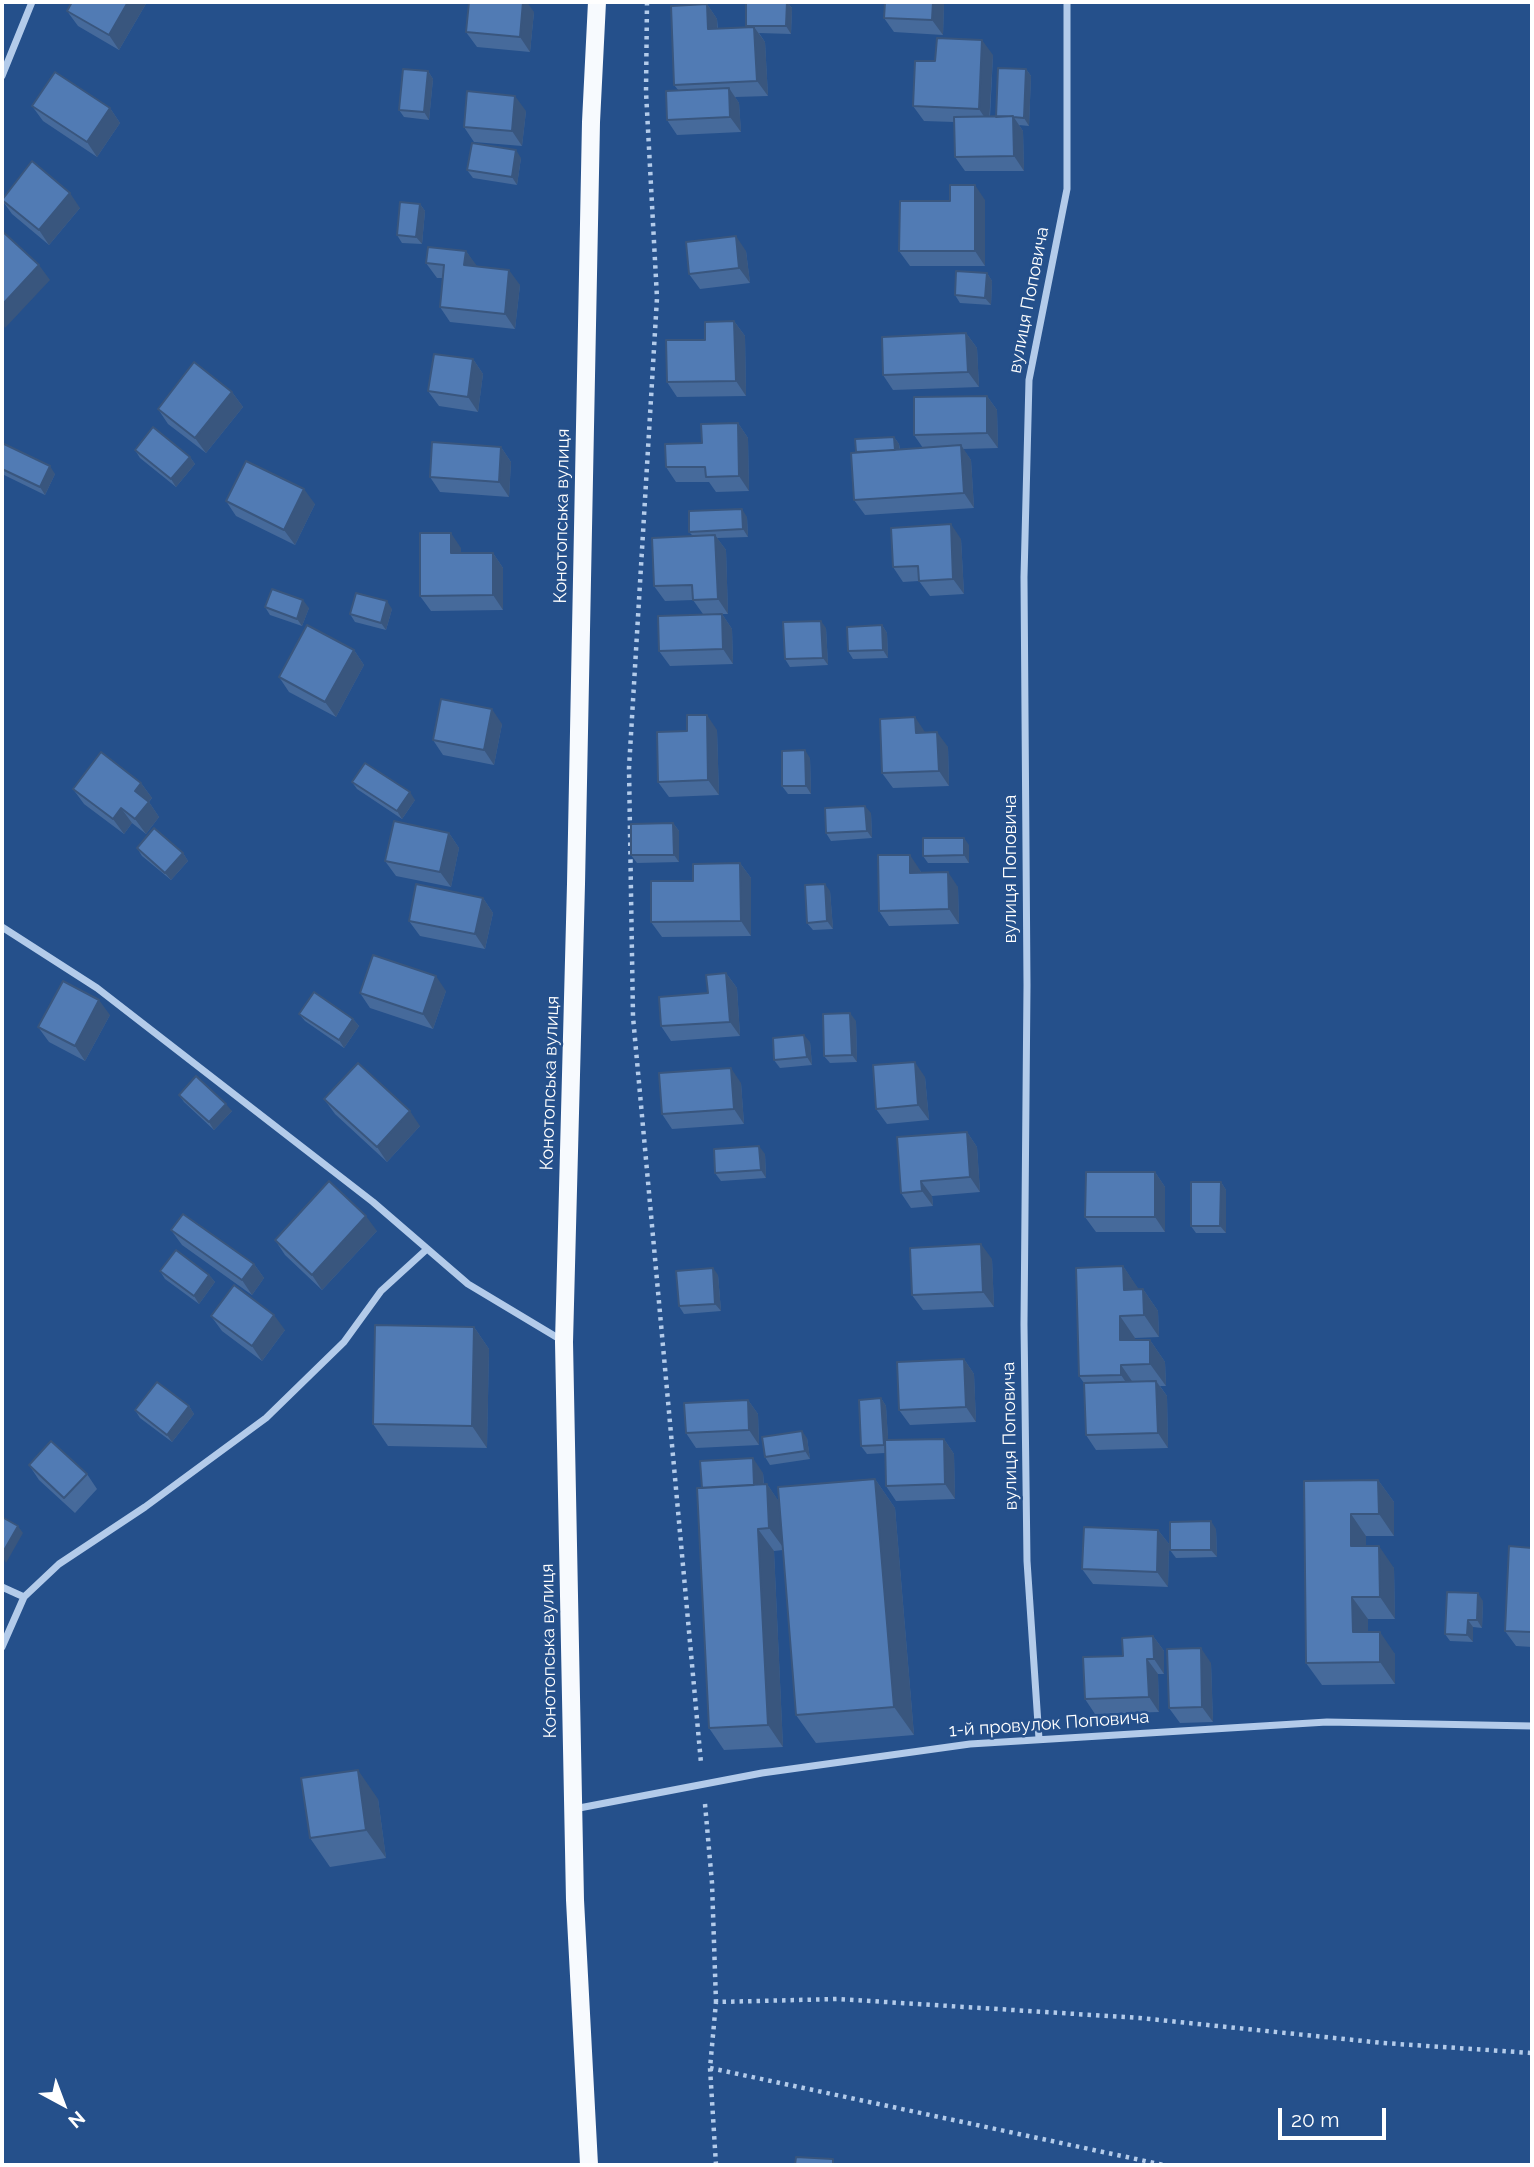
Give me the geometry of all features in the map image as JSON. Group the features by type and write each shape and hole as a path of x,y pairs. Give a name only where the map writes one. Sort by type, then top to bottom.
{"main road":[{"name":"Конотопська вулиця","path":"589,2165 575,1900 564,1342 577,856 591,136 597,2"}],"street":[{"path":"2,76 32,2"},
{"name":"вулиця Поповича","path":"1040,1739 1027,1561 1024,1324 1027,971 1024,577 1029,380 1067,189 1067,2"},
{"path":"2,927 97,988 373,1202 468,1284 564,1342"},
{"path":"2,1647 24,1597 59,1564 145,1507 266,1418 344,1342 381,1291 427,1249"},
{"path":"2,1587 24,1597"},
{"name":"1-й провулок Поповича","path":"573,1809 762,1773 970,1744 1327,1722 1532,1726"}],"path":[{"path":"646,2 646,92 657,298 628,768 633,1017 712,1883 716,2002 710,2068 716,2165"},
{"path":"716,2002 838,1999 1140,2018 1383,2043 1532,2053"},
{"path":"710,2068 1164,2165"}],"building":[{"path":"72,2 128,2 109,35 67,11"},
{"path":"469,2 523,2 520,37 466,32"},
{"path":"746,2 787,2 786,26 746,26"},
{"path":"885,2 933,2 932,20 884,18"},
{"path":"707,4 708,29 754,27 757,81 674,85 671,6"},
{"path":"937,38 982,40 979,109 913,106 915,61 935,61"},
{"path":"998,68 1026,69 1024,118 996,117"},
{"path":"403,69 428,71 424,112 399,110"},
{"path":"55,72 110,108 87,142 32,106"},
{"path":"729,88 730,117 667,120 666,91"},
{"path":"467,91 515,96 512,131 464,127"},
{"path":"1013,116 1014,156 955,157 954,117"},
{"path":"472,143 516,150 512,177 467,170"},
{"path":"32,161 70,193 39,230 2,200"},
{"path":"950,185 975,185 975,251 899,251 900,201 950,201"},
{"path":"400,202 420,204 416,237 397,235"},
{"path":"2,231 39,265 2,305"},
{"path":"736,236 739,268 689,274 686,242"},
{"path":"428,247 466,251 464,265 509,270 505,314 440,307 444,265 426,263"},
{"path":"956,271 987,273 985,298 955,295"},
{"path":"734,321 736,381 667,382 666,340 705,340 705,322"},
{"path":"966,333 968,372 883,375 882,337"},
{"path":"434,354 473,359 468,397 428,391"},
{"path":"194,362 232,392 195,438 158,409"},
{"path":"987,396 987,433 914,435 914,397"},
{"path":"738,423 739,476 706,477 705,467 666,467 665,444 702,443 701,424"},
{"path":"153,427 190,457 171,479 135,450"},
{"path":"894,437 895,450 856,452 855,439"},
{"path":"432,442 501,447 499,482 430,477"},
{"path":"2,443 50,466 40,487 2,469"},
{"path":"961,445 964,493 854,500 851,453"},
{"path":"246,461 304,489 284,530 226,501"},
{"path":"742,509 743,529 689,532 689,511"},
{"path":"951,524 953,579 919,581 918,566 893,567 891,528"},
{"path":"420,533 451,533 451,553 493,553 493,595 420,596"},
{"path":"715,535 718,599 693,600 692,585 654,586 652,538"},
{"path":"272,589 303,600 297,619 265,607"},
{"path":"356,593 387,601 381,623 350,614"},
{"path":"722,614 723,649 659,651 658,616"},
{"path":"821,621 823,658 785,659 783,622"},
{"path":"307,625 354,650 325,702 279,677"},
{"path":"882,625 883,650 848,651 847,627"},
{"path":"441,699 492,709 484,750 433,740"},
{"path":"687,715 707,715 708,780 658,782 657,732 687,731"},
{"path":"915,717 916,733 937,732 939,771 882,773 880,719"},
{"path":"805,750 806,786 782,786 782,751"},
{"path":"101,752 141,783 135,791 149,802 135,819 121,808 113,819 73,789"},
{"path":"365,763 410,792 397,811 352,782"},
{"path":"865,806 867,831 826,833 825,808"},
{"path":"394,821 449,833 440,872 385,861"},
{"path":"673,823 674,855 631,855 631,824"},
{"path":"154,828 183,853 165,873 137,848"},
{"path":"923,838 964,838 964,855 923,856"},
{"path":"878,855 910,855 910,873 948,872 949,909 879,911"},
{"path":"740,863 741,921 651,922 651,881 693,881 693,864"},
{"path":"416,884 483,898 475,934 409,921"},
{"path":"825,884 827,921 807,923 805,885"},
{"path":"373,955 436,976 423,1014 360,993"},
{"path":"726,973 730,1022 661,1026 659,997 708,993 706,975"},
{"path":"63,981 99,1000 75,1046 38,1027"},
{"path":"314,992 353,1019 339,1040 299,1014"},
{"path":"850,1013 852,1055 824,1056 823,1014"},
{"path":"804,1035 807,1057 774,1060 773,1038"},
{"path":"915,1062 918,1105 876,1109 873,1065"},
{"path":"358,1063 410,1111 377,1147 324,1099"},
{"path":"731,1068 734,1109 662,1114 659,1073"},
{"path":"196,1076 226,1104 209,1122 179,1095"},
{"path":"967,1132 970,1177 921,1181 922,1191 901,1193 897,1137"},
{"path":"759,1146 761,1170 715,1173 714,1149"},
{"path":"1086,1172 1155,1172 1155,1217 1085,1217"},
{"path":"329,1181 366,1216 312,1275 275,1240"},
{"path":"1191,1182 1221,1182 1220,1226 1191,1226"},
{"path":"183,1214 254,1264 242,1280 171,1230"},
{"path":"981,1244 983,1292 912,1295 910,1248"},
{"path":"176,1250 209,1275 194,1296 160,1271"},
{"path":"1123,1266 1124,1290 1143,1289 1144,1315 1120,1316 1120,1340 1150,1340 1150,1364 1121,1365 1121,1375 1079,1376 1076,1268"},
{"path":"713,1268 715,1304 679,1306 676,1271"},
{"path":"234,1285 274,1315 252,1346 211,1316"},
{"path":"375,1325 474,1327 472,1426 373,1424"},
{"path":"964,1359 966,1407 899,1410 897,1362"},
{"path":"1156,1381 1158,1433 1086,1435 1084,1383"},
{"path":"157,1382 189,1406 167,1435 135,1410"},
{"path":"881,1398 884,1445 861,1446 859,1400"},
{"path":"748,1400 749,1430 686,1433 684,1403"},
{"path":"802,1431 805,1451 765,1457 762,1437"},
{"path":"944,1439 945,1484 886,1486 885,1440"},
{"path":"51,1441 87,1474 64,1498 29,1465"},
{"path":"753,1458 754,1485 702,1488 700,1461"},
{"path":"875,1479 894,1707 796,1715 778,1487"},
{"path":"1378,1480 1379,1514 1351,1514 1351,1546 1379,1546 1380,1597 1352,1597 1353,1632 1380,1632 1380,1662 1306,1663 1304,1481"},
{"path":"767,1484 769,1528 758,1529 768,1725 709,1728 697,1488"},
{"path":"2,1517 18,1526 2,1554"},
{"path":"1211,1521 1211,1550 1170,1550 1170,1522"},
{"path":"1084,1527 1158,1530 1157,1572 1082,1569"},
{"path":"1509,1546 1532,1548 1532,1632 1505,1631"},
{"path":"1447,1592 1478,1593 1477,1620 1468,1620 1467,1635 1445,1634"},
{"path":"1153,1636 1154,1659 1147,1659 1149,1697 1085,1699 1083,1657 1123,1656 1122,1638"},
{"path":"1201,1648 1202,1707 1169,1708 1167,1649"},
{"path":"358,1770 366,1830 310,1838 301,1778"},
{"path":"796,2157 833,2159 833,2165 795,2165"}]}
